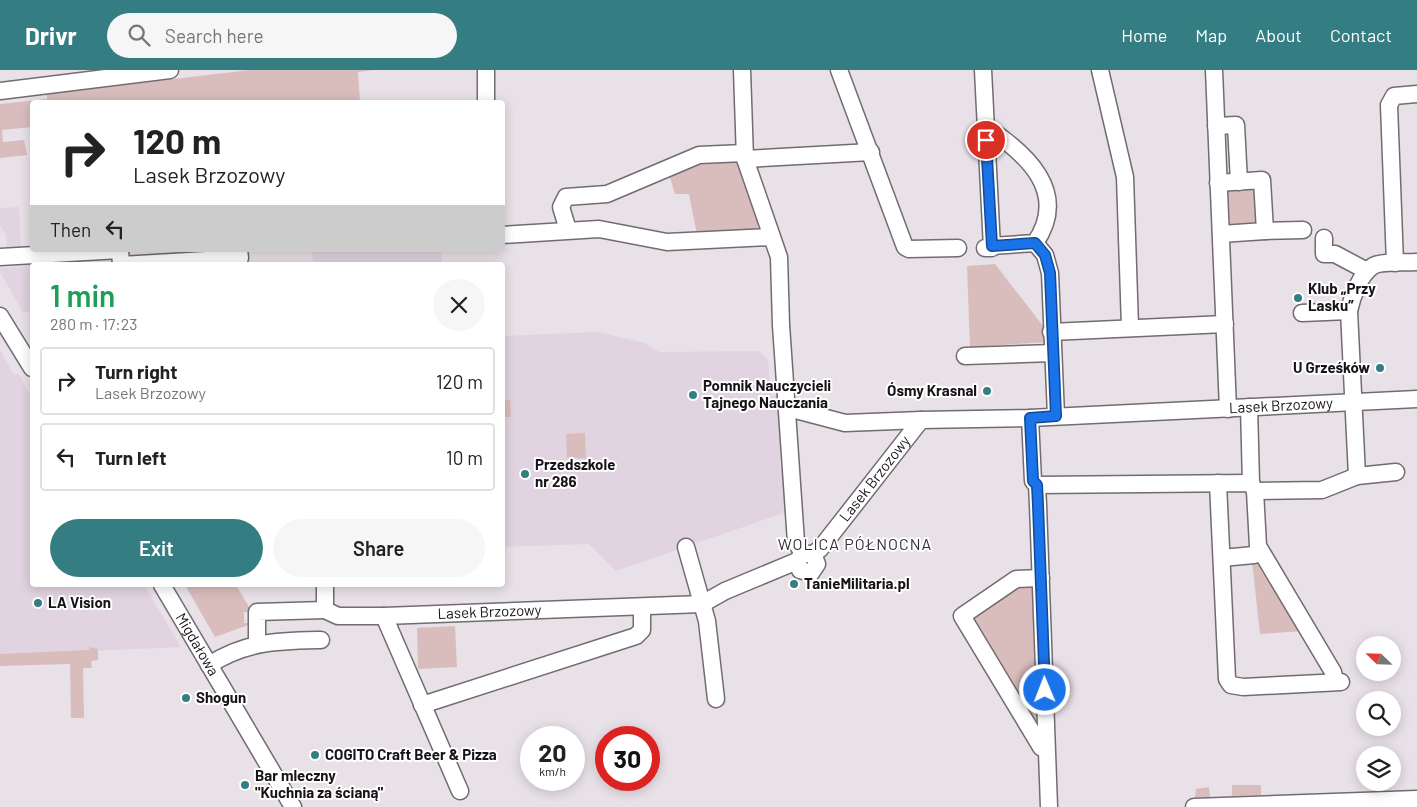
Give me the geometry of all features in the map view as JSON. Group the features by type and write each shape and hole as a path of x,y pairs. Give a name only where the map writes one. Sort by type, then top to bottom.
{"street":[{"path":"0,91 170,70"},
{"path":"486,70 486,100"},
{"path":"742,70 744,156 779,257 781,331 788,408 796,542 804,557 818,564 811,578"},
{"path":"839,70 905,247 909,249 958,248"},
{"path":"984,70 987,247 1035,243"},
{"path":"1100,70 1125,177 1130,327"},
{"path":"1214,70 1228,409"},
{"path":"1395,263 1389,105 1394,96 1417,94"},
{"path":"1216,126 1236,125 1238,182"},
{"path":"986,127 1016,149 1043,180 1046,213 1044,227 1035,243"},
{"path":"568,230 561,207 566,197 607,194 699,155 744,156 871,152"},
{"path":"1218,183 1262,180 1265,231"},
{"path":"505,235 599,229 667,242 771,237"},
{"path":"1221,234 1303,230"},
{"path":"1324,238 1324,254 1335,254 1367,271"},
{"path":"1035,243 1048,264 1056,416"},
{"path":"0,257 86,252"},
{"path":"172,262 240,258"},
{"path":"1357,476 1349,311 1352,297 1367,271 1374,265 1417,262"},
{"path":"1302,313 1349,311"},
{"path":"0,316 30,365"},
{"path":"1051,332 1225,324"},
{"path":"965,356 1053,353"},
{"name":"Lasek Brzozowy","path":"258,644 257,612 325,610 338,616 384,616 702,604 725,590 820,549 921,420 1030,418 1417,399"},
{"path":"1218,483 1227,679 1231,684 1243,687 1338,682 1258,546 1249,407"},
{"path":"788,408 845,423 921,420"},
{"path":"1030,418 1033,481 1037,485 1049,807"},
{"path":"1037,485 1218,483 1253,487 1322,490 1357,476 1396,472"},
{"path":"686,547 695,573 710,638 716,699"},
{"path":"1222,558 1254,555 1260,550"},
{"path":"1041,578 1016,579 959,614 1041,747 1046,747"},
{"name":"Migdałowa","path":"163,587 293,807"},
{"path":"325,587 325,610"},
{"path":"422,704 636,636 642,630 642,607"},
{"path":"384,616 460,791"},
{"path":"209,665 230,652 258,644 321,640"},
{"path":"1194,807 1417,799"}],"shaded area":[{"path":"250,70 374,70 358,72 360,100 38,100 47,99 47,94"},
{"path":"30,101 30,127 2,130 3,142 24,140 27,155 0,158 0,104"},
{"path":"704,159 728,160 738,164 760,223 756,231 697,235 689,194 675,194 669,174"},
{"path":"1254,188 1258,192 1258,221 1255,226 1235,227 1226,222 1226,190"},
{"path":"19,207 21,248 7,249 6,235 0,225 0,208"},
{"path":"312,252 441,252 442,262 313,262"},
{"path":"49,260 49,262 30,262 30,311 23,312 0,272 0,268 24,267 21,261"},
{"path":"995,264 1047,331 1047,342 970,347 967,266"},
{"path":"597,332 645,343 659,352 759,351 768,360 771,396 779,395 780,470 784,470 786,512 616,571 589,544 505,547 505,336"},
{"path":"0,350 14,375 18,373 30,394 30,587 145,587 181,647 0,655"},
{"path":"505,400 510,400 511,417 505,417"},
{"path":"585,433 586,458 567,458 566,434"},
{"path":"1252,561 1264,567 1304,631 1260,634"},
{"path":"1020,583 1033,584 1042,741 971,622 972,615"},
{"path":"186,587 237,587 252,612 244,612 244,623 254,623 215,637"},
{"path":"455,626 457,667 418,669 417,628"},
{"path":"89,647 98,649 98,660 91,661 92,668 83,668 84,718 71,718 70,664 0,666 0,654 89,650"},
{"path":"1232,785 1261,785 1261,795 1232,796"},
{"path":"1209,787 1210,797 1195,798 1196,789"}],"place":[{"name":"Klub „Przy Lasku”","path":"1298,298"},
{"name":"U Grześków","path":"1380,368"},
{"name":"Ósmy Krasnal","path":"987,391"},
{"name":"Pomnik Nauczycieli Tajnego Nauczania","path":"693,395"},
{"name":"Przedszkole nr 286","path":"525,474"},
{"name":"TanieMilitaria.pl","path":"794,584"},
{"name":"LA Vision","path":"38,603"},
{"name":"Shogun","path":"186,698"},
{"name":"COGITO Craft Beer & Pizza","path":"315,755"},
{"name":"Bar mleczny \"Kuchnia za ścianą\"","path":"245,785"}],"district":[{"name":"WOLICA PÓŁNOCNA","path":"855,544"}],"route":[{"path":"986,140 992,246 1035,243 1045,255 1050,273 1056,416 1030,418 1033,481 1037,485 1045,690"}]}
